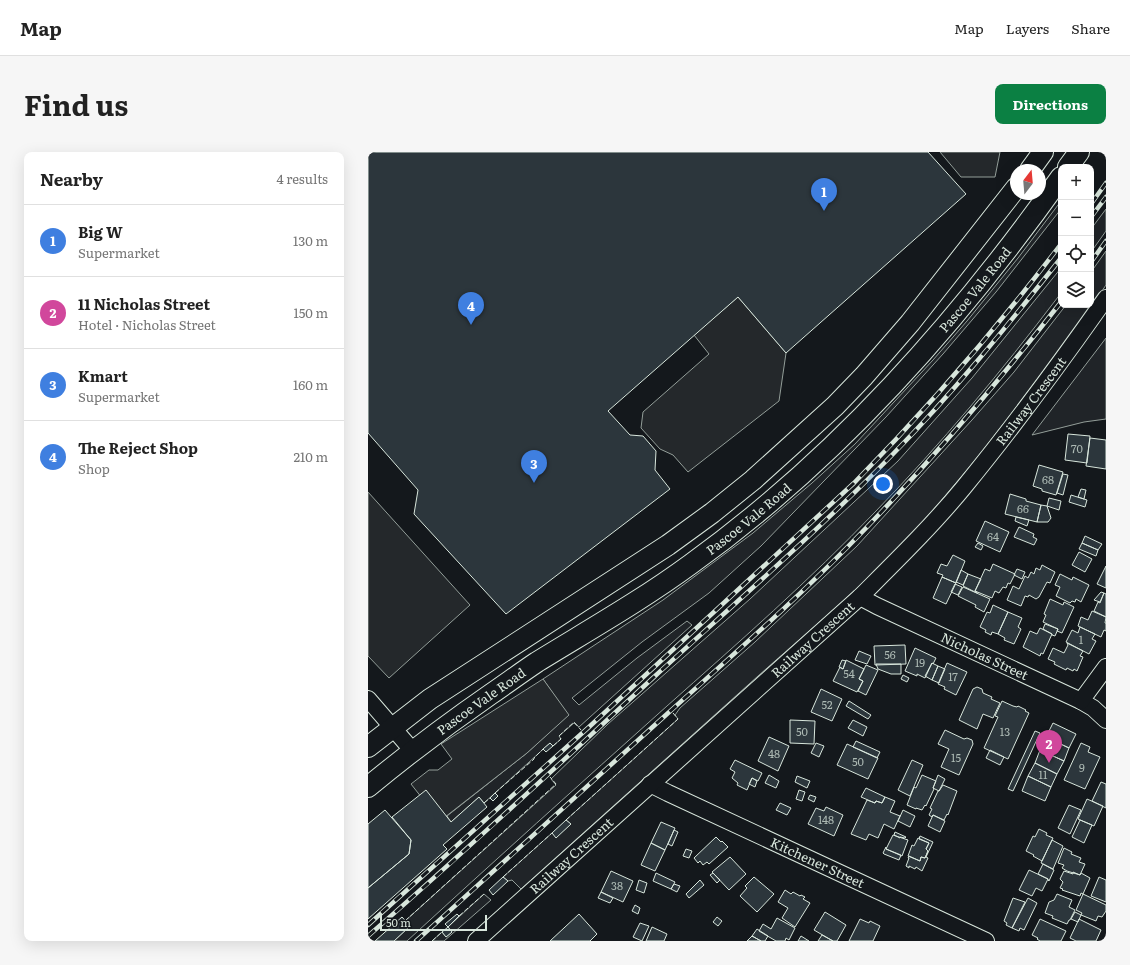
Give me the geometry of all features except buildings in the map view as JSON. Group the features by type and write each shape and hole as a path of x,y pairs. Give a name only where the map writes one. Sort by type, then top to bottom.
{"main road":[{"path":"1034,164 1043,152"},
{"path":"1070,164 1079,152"},
{"name":"Pascoe Vale Road","path":"368,786 412,750 536,663 599,625 691,565 774,500 860,421 903,375 954,317 1002,258 1058,181"},
{"path":"368,747 430,699 668,545 712,513 753,480 835,406 864,376 910,323 1010,196"}],"street":[{"name":"Railway Crescent","path":"476,941 860,596 910,546 964,488 1048,379 1106,298"},
{"name":"Nicholas Street","path":"860,596 877,606 1081,701 1106,720"},
{"path":"1081,701 1106,667"},
{"path":"368,699 412,750"},
{"name":"Kitchener Street","path":"650,784 986,941"}],"shaded area":[{"path":"940,152 1000,152 995,177 961,177"},
{"path":"1058,205 1058,213 996,292 943,354 886,417 761,546 709,593 642,642 572,698 579,705 637,658 687,621 692,625 579,727 574,723 559,736 561,739 553,746 550,743 484,803 479,797 451,822 447,816 527,753 568,715 543,679 663,600 753,533 812,483 855,444 933,360 1018,258"},
{"path":"1106,209 1106,231 1094,248 1094,236 1094,225"},
{"path":"1106,251 1106,285 1094,302 1094,272 1094,268"},
{"path":"1058,272 1058,297 993,380 947,434 851,537 773,611 407,941 394,941 410,926 405,921 556,785 551,779 608,724 750,599 898,461 972,378"},
{"path":"738,297 786,353 779,401 688,472 673,455 660,449 641,428 643,412 709,354 694,335"},
{"path":"1064,308 1090,308 987,446 940,502 879,568 521,889 512,880 508,881 503,877 552,833 556,837 571,824 566,820 678,719 675,715 680,708 755,642 857,546 1014,372"},
{"path":"1106,338 1106,419 1084,422 1032,435"},
{"path":"368,492 470,605 389,678 368,656"},
{"path":"543,679 569,715 527,753 440,821 411,784 429,770 438,770 452,759 441,744"},
{"path":"484,894 491,900 444,941 432,941 442,932 446,937 452,932 448,927"}],"railway":[{"path":"1094,200 1106,183"},
{"path":"1094,213 1106,197"},
{"path":"1094,258 1106,241"},
{"path":"368,925 589,727 854,483 935,397 987,337 1058,248"},
{"path":"368,936 476,840 775,567 864,483 959,383 1058,262"},
{"path":"416,941 819,575 893,500 943,445 1015,360 1058,306"}],"fence":[{"path":"566,820 678,719 673,713"},
{"path":"553,746 561,739 559,736 574,722 581,730"},
{"path":"495,793 534,759 543,749"},
{"path":"405,921 556,784 550,777"},
{"path":"484,803 490,798"},
{"path":"503,877 552,833"},
{"path":"459,916 484,894"},
{"path":"432,941 442,932"}],"place":[{"name":"Big W","path":"824,211"},
{"name":"The Reject Shop","path":"471,325"},
{"name":"Kmart","path":"534,483"},
{"name":"11 Nicholas Street","path":"1049,763"}]}
